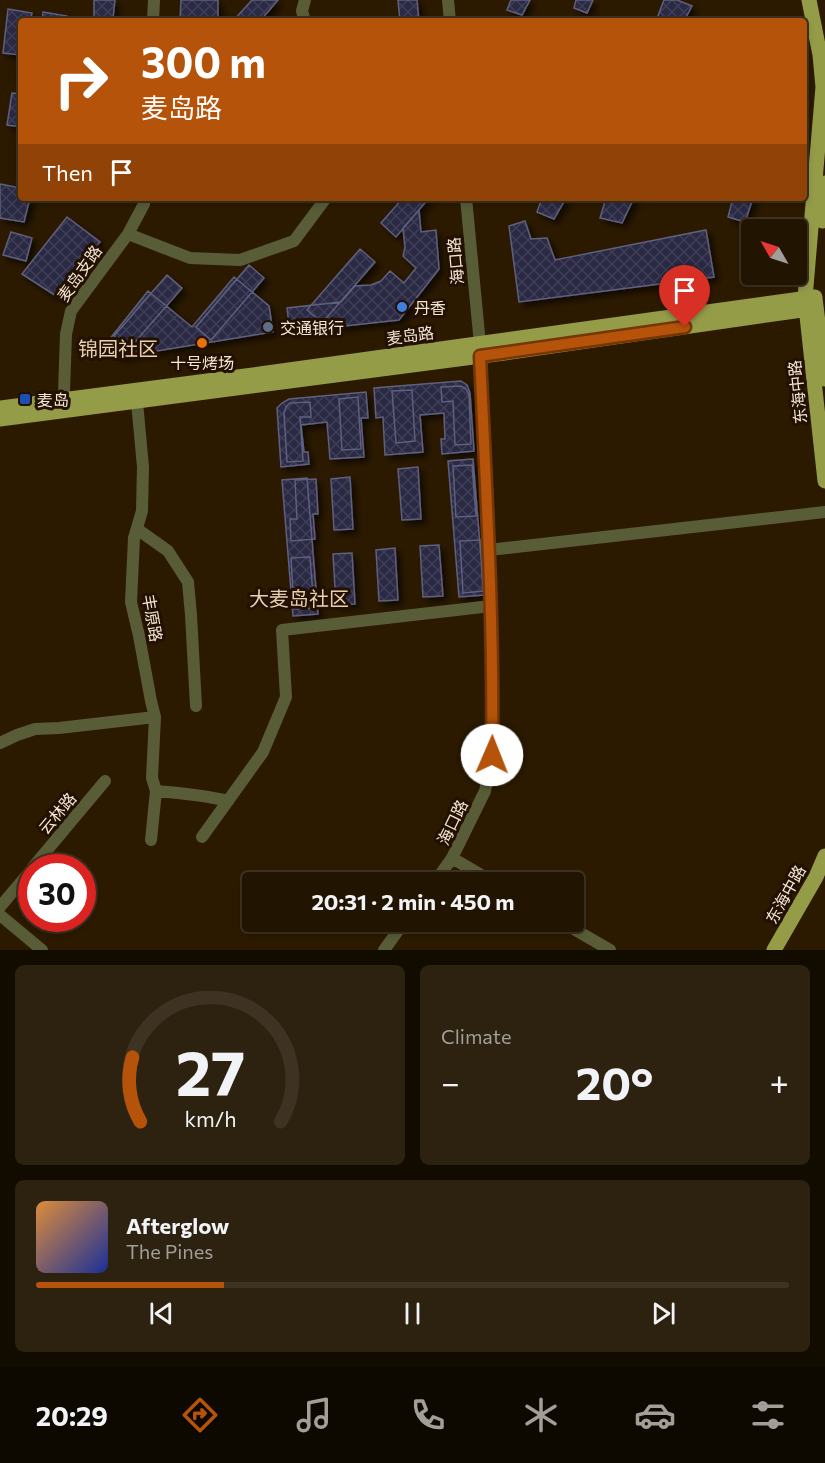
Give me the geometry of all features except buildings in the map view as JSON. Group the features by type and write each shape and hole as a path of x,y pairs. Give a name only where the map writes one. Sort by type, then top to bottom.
{"main road":[{"path":"809,0 820,55 822,87 815,303"},
{"path":"819,0 825,32"},
{"path":"815,303 825,183"},
{"name":"麦岛路","path":"0,419 65,405 815,303"},
{"name":"东海中路","path":"815,303 825,379"},
{"name":"东海中路","path":"815,303 825,481"},
{"name":"麦岛路","path":"0,408 137,402 480,350"},
{"name":"东海中路","path":"774,950 816,877 825,855"},
{"name":"东海中路","path":"786,950 825,880"}],"street":[{"path":"153,0 153,18"},
{"path":"304,18 302,11 305,0"},
{"path":"448,0 450,18"},
{"name":"麦岛支路","path":"65,405 66,334 71,311 128,234 144,201"},
{"path":"128,234 190,258 240,260 294,241 324,201"},
{"name":"海口路","path":"442,872 452,858 485,791 492,755 491,606 480,350 466,201"},
{"name":"丰原路","path":"137,402 143,467 142,511 134,537 131,602 140,636 155,717 152,778 156,791 152,840"},
{"path":"489,550 825,512"},
{"path":"137,529 168,551 188,582 196,706"},
{"path":"202,837 263,752 286,697 282,630 491,606"},
{"path":"0,743 34,729 155,717"},
{"name":"云林路","path":"44,854 105,781"},
{"path":"156,791 210,796 228,801"},
{"path":"452,858 476,872"},
{"name":"云林路","path":"0,907 18,885"},
{"path":"0,915 42,950"},
{"path":"384,950 397,932"},
{"path":"579,932 610,950"},
{"path":"584,950 590,938"}],"place":[{"name":"丹香","path":"402,307"},
{"name":"交通银行","path":"268,327"},
{"name":"十号烤场","path":"202,343"},
{"name":"麦岛","path":"25,399"}],"district":[{"name":"锦园社区","path":"118,348"},
{"name":"大麦岛社区","path":"299,598"}],"route":[{"path":"492,755 489,530 480,356 685,327"}]}
